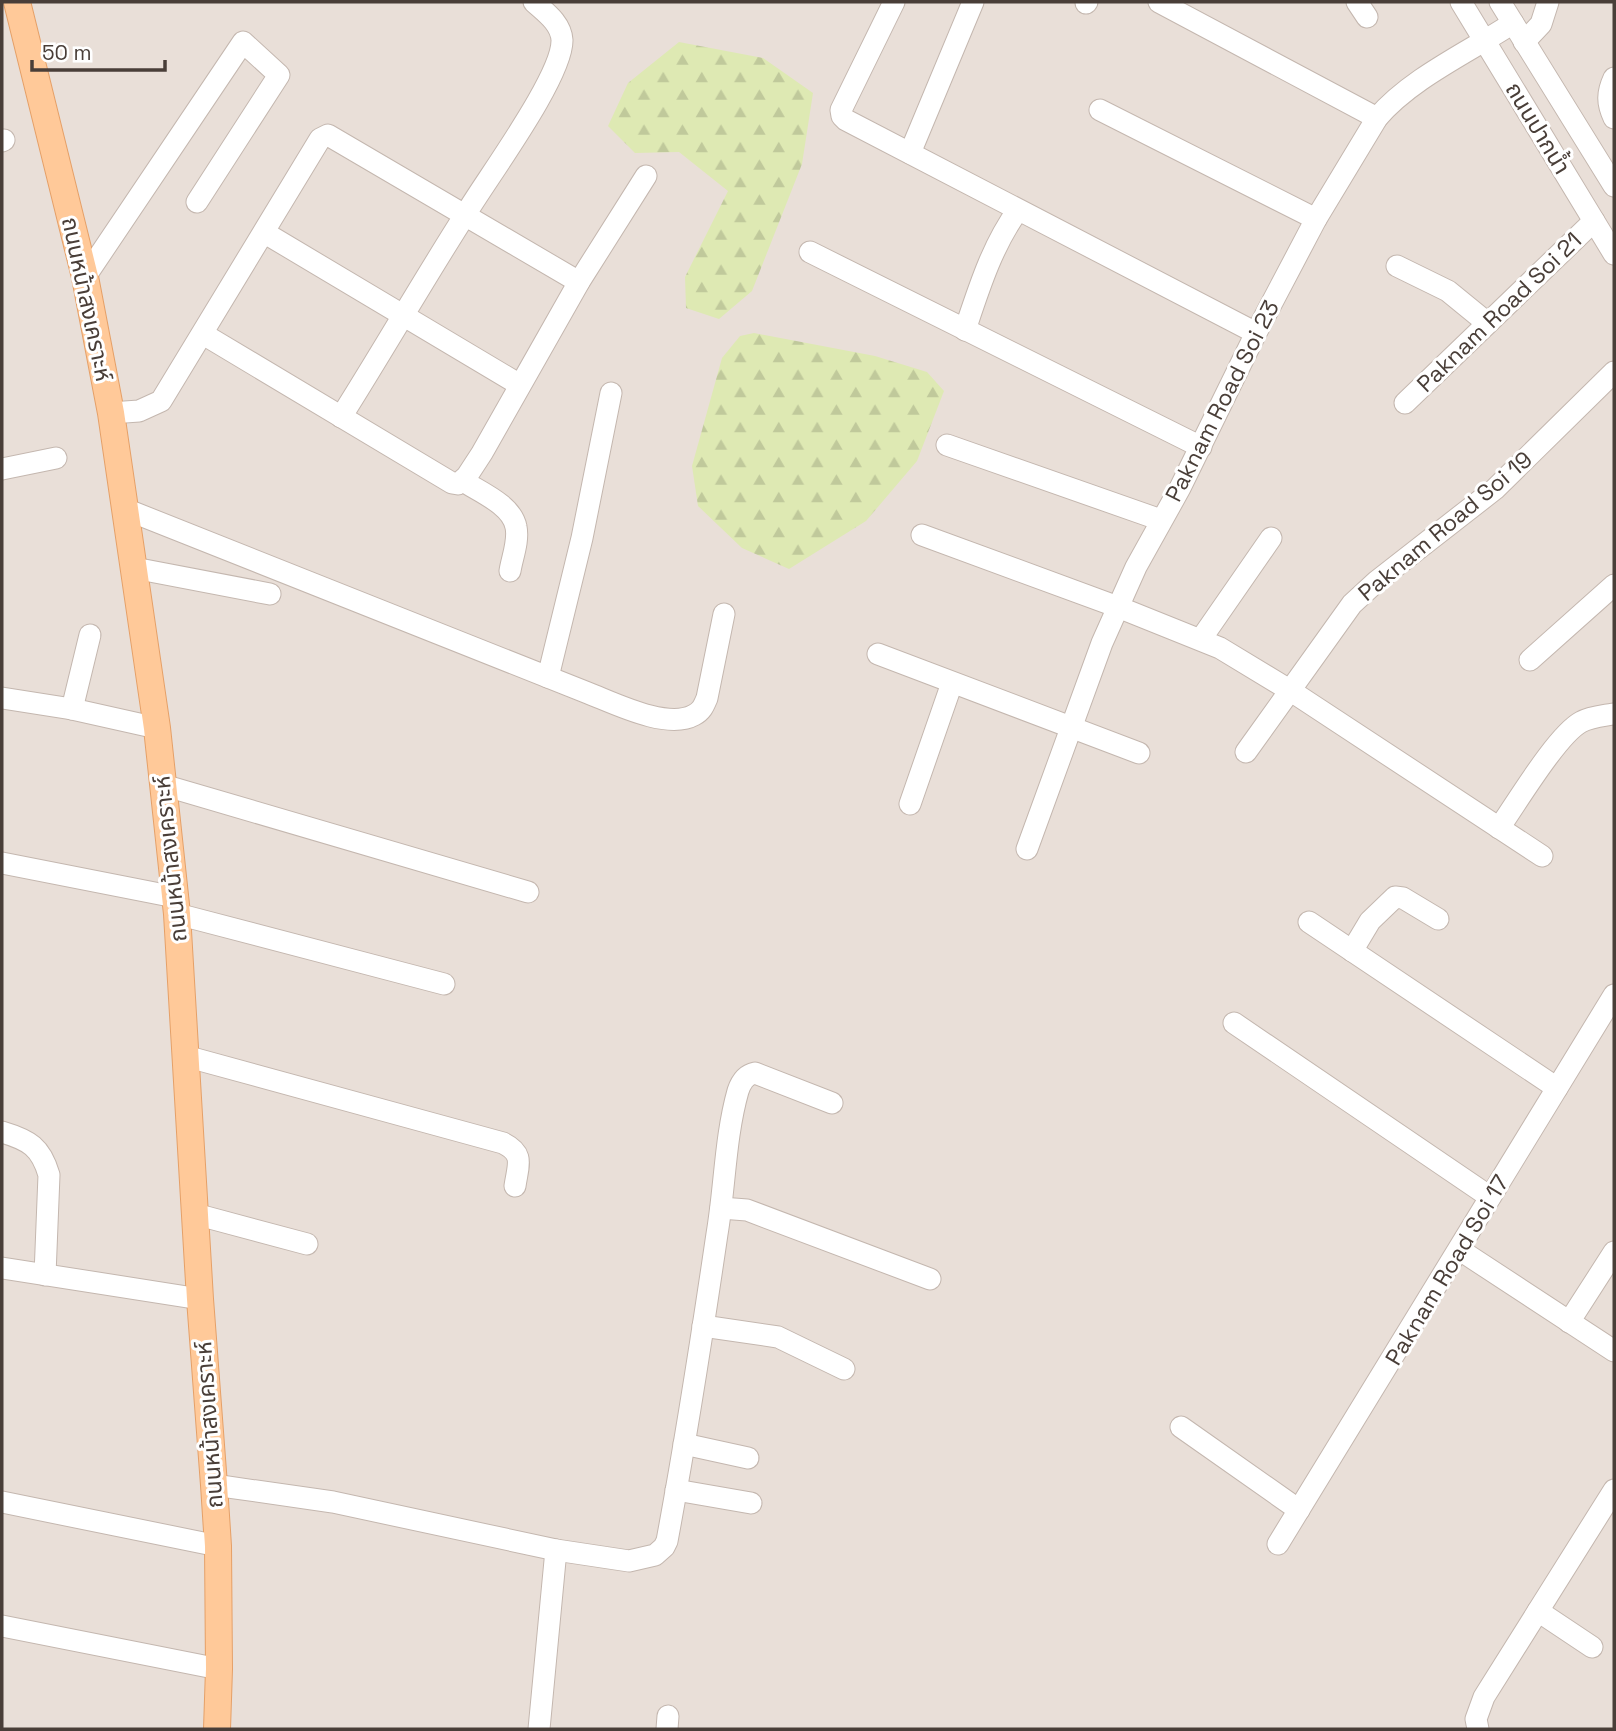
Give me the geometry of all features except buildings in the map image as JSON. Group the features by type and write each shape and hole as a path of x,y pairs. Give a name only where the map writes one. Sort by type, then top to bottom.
{"main road":[{"name":"ถนนหน้าสงเคราะห์","path":"18,2 85,277 111,413 157,728 176,906 218,1546 217,1729"}],"street":[{"path":"341,417 540,97 557,60 562,40 557,23 534,2"},
{"path":"894,2 841,110 846,120 1256,332"},
{"path":"910,153 973,2"},
{"path":"1159,2 1377,118"},
{"name":"ถนนปากน้ำ","path":"1461,2 1614,254"},
{"name":"ถนนปากน้ำ","path":"1500,2 1614,186"},
{"path":"1519,32 1541,23 1548,2"},
{"name":"Paknam Road Soi 23","path":"1027,849 1102,643 1118,607 1316,219 1377,118 1397,97 1486,41 1519,32"},
{"path":"85,277 243,42 279,75 197,202"},
{"path":"1614,78 1608,90 1608,99 1614,118"},
{"path":"1100,110 1316,219"},
{"path":"111,413 139,411 161,401 320,139 328,135 466,213 579,282"},
{"path":"203,334 452,483 458,484 463,481 482,453 579,282 646,176"},
{"path":"965,330 990,260 1001,236 1018,210"},
{"name":"Paknam Road Soi 21","path":"1405,403 1486,322 1594,221"},
{"path":"265,233 405,314 520,385"},
{"path":"810,252 1201,447"},
{"path":"1397,266 1448,290 1486,322"},
{"name":"Paknam Road Soi 19","path":"1246,752 1352,604 1377,581 1495,489 1614,372"},
{"path":"548,677 582,538 611,393"},
{"path":"947,445 1161,520"},
{"path":"2,470 56,458"},
{"path":"463,481 503,507 516,525 517,536 510,572"},
{"path":"125,509 655,717 687,718 702,710 707,698 724,614"},
{"path":"922,535 1201,639 1235,656 1542,856"},
{"path":"1201,639 1271,538"},
{"path":"134,568 270,594"},
{"path":"1530,660 1614,585"},
{"path":"72,709 90,635"},
{"path":"878,654 1139,753"},
{"path":"910,804 952,683"},
{"path":"2,698 72,709 157,728"},
{"path":"1499,828 1568,733 1582,721 1610,711"},
{"path":"163,785 528,892"},
{"path":"2,863 176,906 444,984"},
{"path":"1352,951 1370,921 1395,897 1403,898 1437,919"},
{"path":"1309,922 1557,1088"},
{"name":"Paknam Road Soi 17","path":"1278,1544 1614,995"},
{"path":"1234,1023 1490,1197"},
{"path":"185,1056 503,1143 514,1149 519,1156 515,1186"},
{"path":"214,1485 333,1502 556,1550 629,1561 654,1555 667,1541 703,1326 732,1115 739,1088 746,1077 755,1073 832,1103"},
{"path":"2,1132 24,1139 37,1149 45,1160 50,1175 45,1275"},
{"path":"721,1208 747,1210 930,1279"},
{"path":"195,1214 306,1244"},
{"path":"1460,1250 1614,1351"},
{"path":"1569,1322 1614,1252"},
{"path":"2,1268 200,1299"},
{"path":"703,1326 778,1337 844,1369"},
{"path":"1181,1427 1299,1510"},
{"path":"684,1444 748,1458"},
{"path":"676,1490 751,1503"},
{"path":"1478,1729 1476,1719 1483,1697 1614,1490"},
{"path":"2,1502 218,1546"},
{"path":"539,1729 556,1550"},
{"path":"1538,1611 1592,1647"},
{"path":"2,1626 219,1669"}],"shaded area":[{"path":"2,2 1614,2 1614,1729 2,1729"}],"green space":[{"path":"679,42 763,58 813,93 802,164 752,291 719,319 686,308 685,277 728,191 679,152 635,153 608,126 628,83"},
{"path":"754,333 875,356 927,372 944,391 917,461 866,521 789,569 742,548 698,506 692,466 722,358 740,336"}]}
